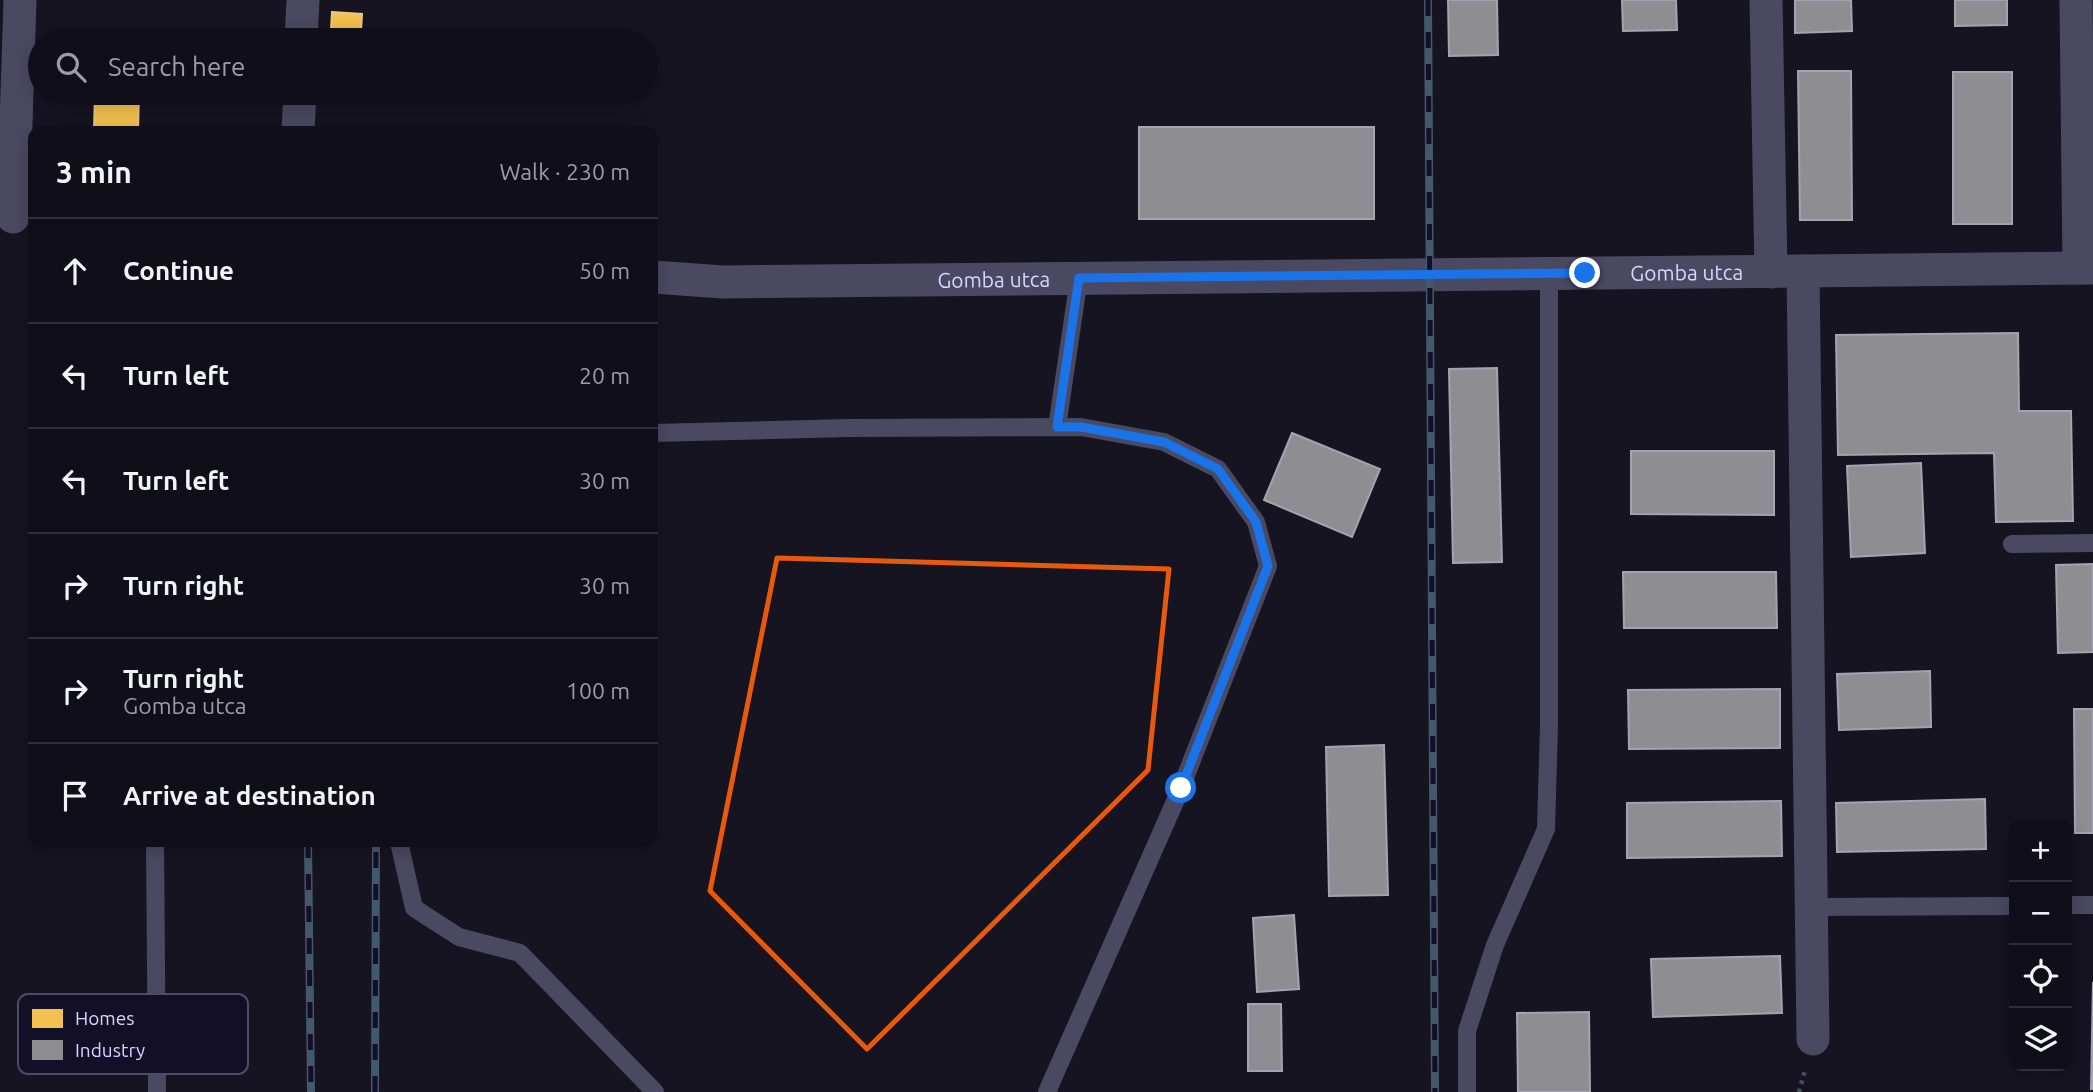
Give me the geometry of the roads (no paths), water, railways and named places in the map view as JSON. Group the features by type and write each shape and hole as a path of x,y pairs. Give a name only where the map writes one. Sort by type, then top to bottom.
{"street":[{"path":"15,218 20,0"},
{"path":"302,28 303,0"},
{"path":"1766,0 1787,272 1811,907 1813,1039"},
{"path":"2076,0 2086,268"},
{"path":"298,126 299,105"},
{"name":"Gomba utca","path":"658,276 723,282 2086,268"}],"lane":[{"path":"1467,1092 1467,1031 1495,945 1546,829 1549,724 1549,273"},
{"path":"1057,427 1079,278"},
{"path":"658,433 847,428 1081,427 1164,442 1218,469 1256,522 1268,566 1181,788 1048,1092"},
{"path":"2012,544 2093,542"},
{"path":"155,847 156,994"},
{"path":"400,847 414,908 459,937 520,953 655,1092"},
{"path":"2072,905 2093,905"},
{"path":"1811,907 2009,906"},
{"path":"157,1074 157,1092"}],"railway":[{"path":"1428,0 1435,1092"},
{"path":"308,847 311,1092"},
{"path":"375,1092 376,847"}]}
